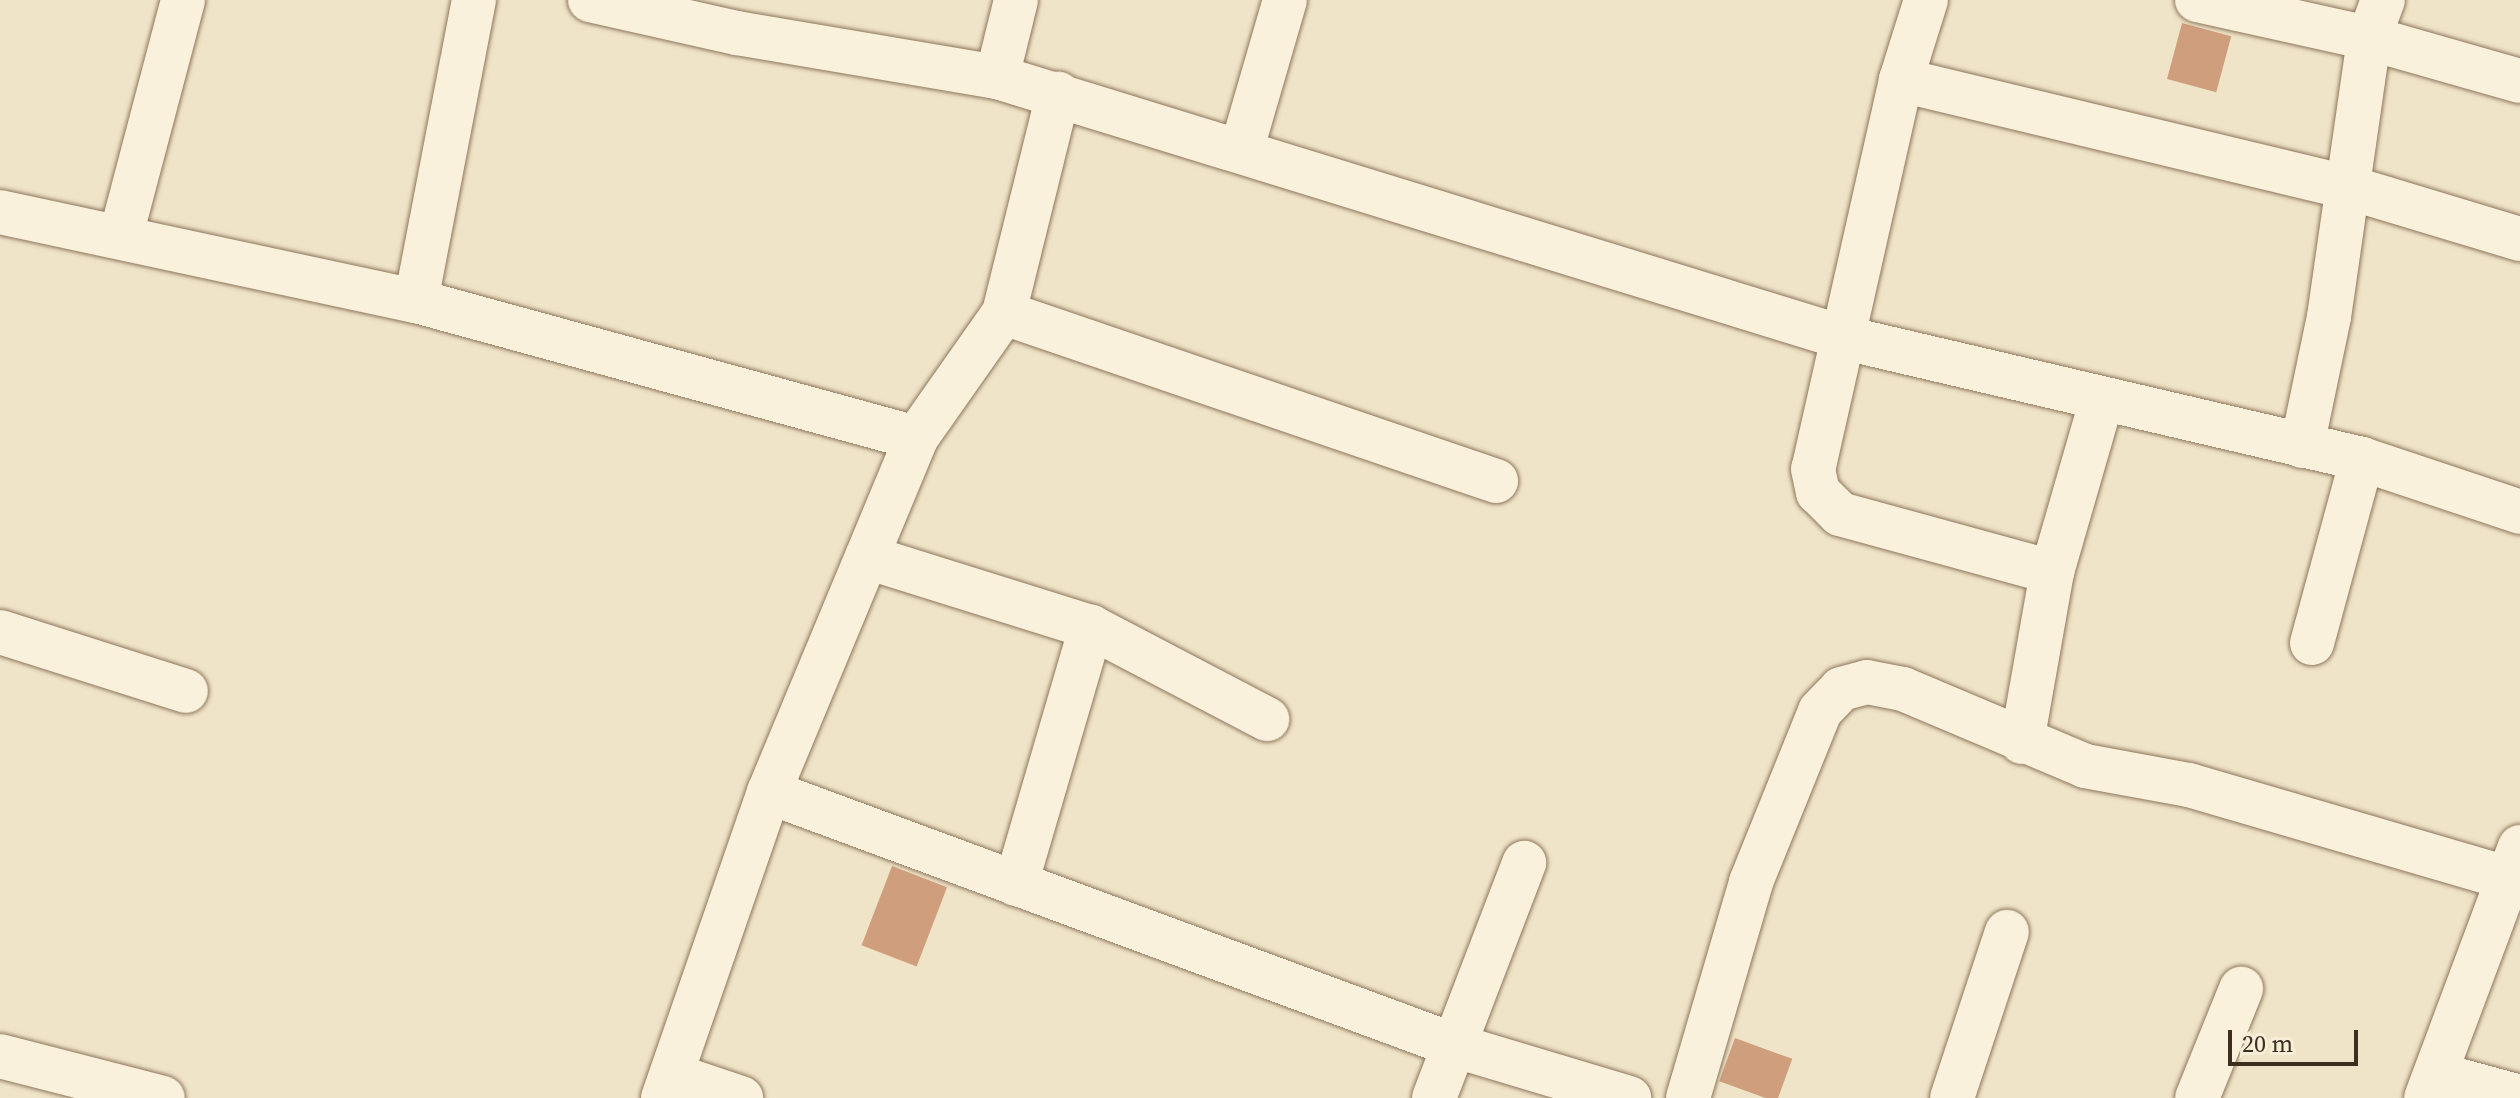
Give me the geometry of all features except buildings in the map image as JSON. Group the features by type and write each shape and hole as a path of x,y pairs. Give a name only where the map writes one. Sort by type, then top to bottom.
{"street":[{"path":"121,235 183,0"},
{"path":"416,301 474,0"},
{"path":"590,0 740,17 997,77 1242,148 1845,338 2101,402 2362,459 2520,512"},
{"path":"997,77 1016,0"},
{"path":"1242,148 1285,0"},
{"path":"1926,0 1901,80 1813,469 1818,492 1840,514 1874,526 2052,572"},
{"path":"2197,0 2376,19 2520,81"},
{"path":"2302,446 2329,317 2344,186 2376,19"},
{"path":"1901,80 2344,186 2520,239"},
{"path":"741,1098 667,1086 769,792 916,438 1004,313 1058,94"},
{"path":"0,212 121,235 416,301 916,438"},
{"path":"1004,313 1496,481"},
{"path":"2022,742 2052,572 2101,402"},
{"path":"2312,643 2362,459"},
{"path":"867,557 1091,627 1267,719"},
{"path":"1016,884 1091,627"},
{"path":"0,632 186,691"},
{"path":"1688,1098 1751,882 1820,711 1841,689 1867,682 1903,689 2022,742 2085,766 2201,788 2516,869 2431,1086 2520,1097"},
{"path":"769,792 1456,1046 1629,1098"},
{"path":"1434,1098 1524,863"},
{"path":"1952,1098 2007,932"},
{"path":"2197,1098 2241,989"},
{"path":"0,1056 88,1089 163,1098"}]}
